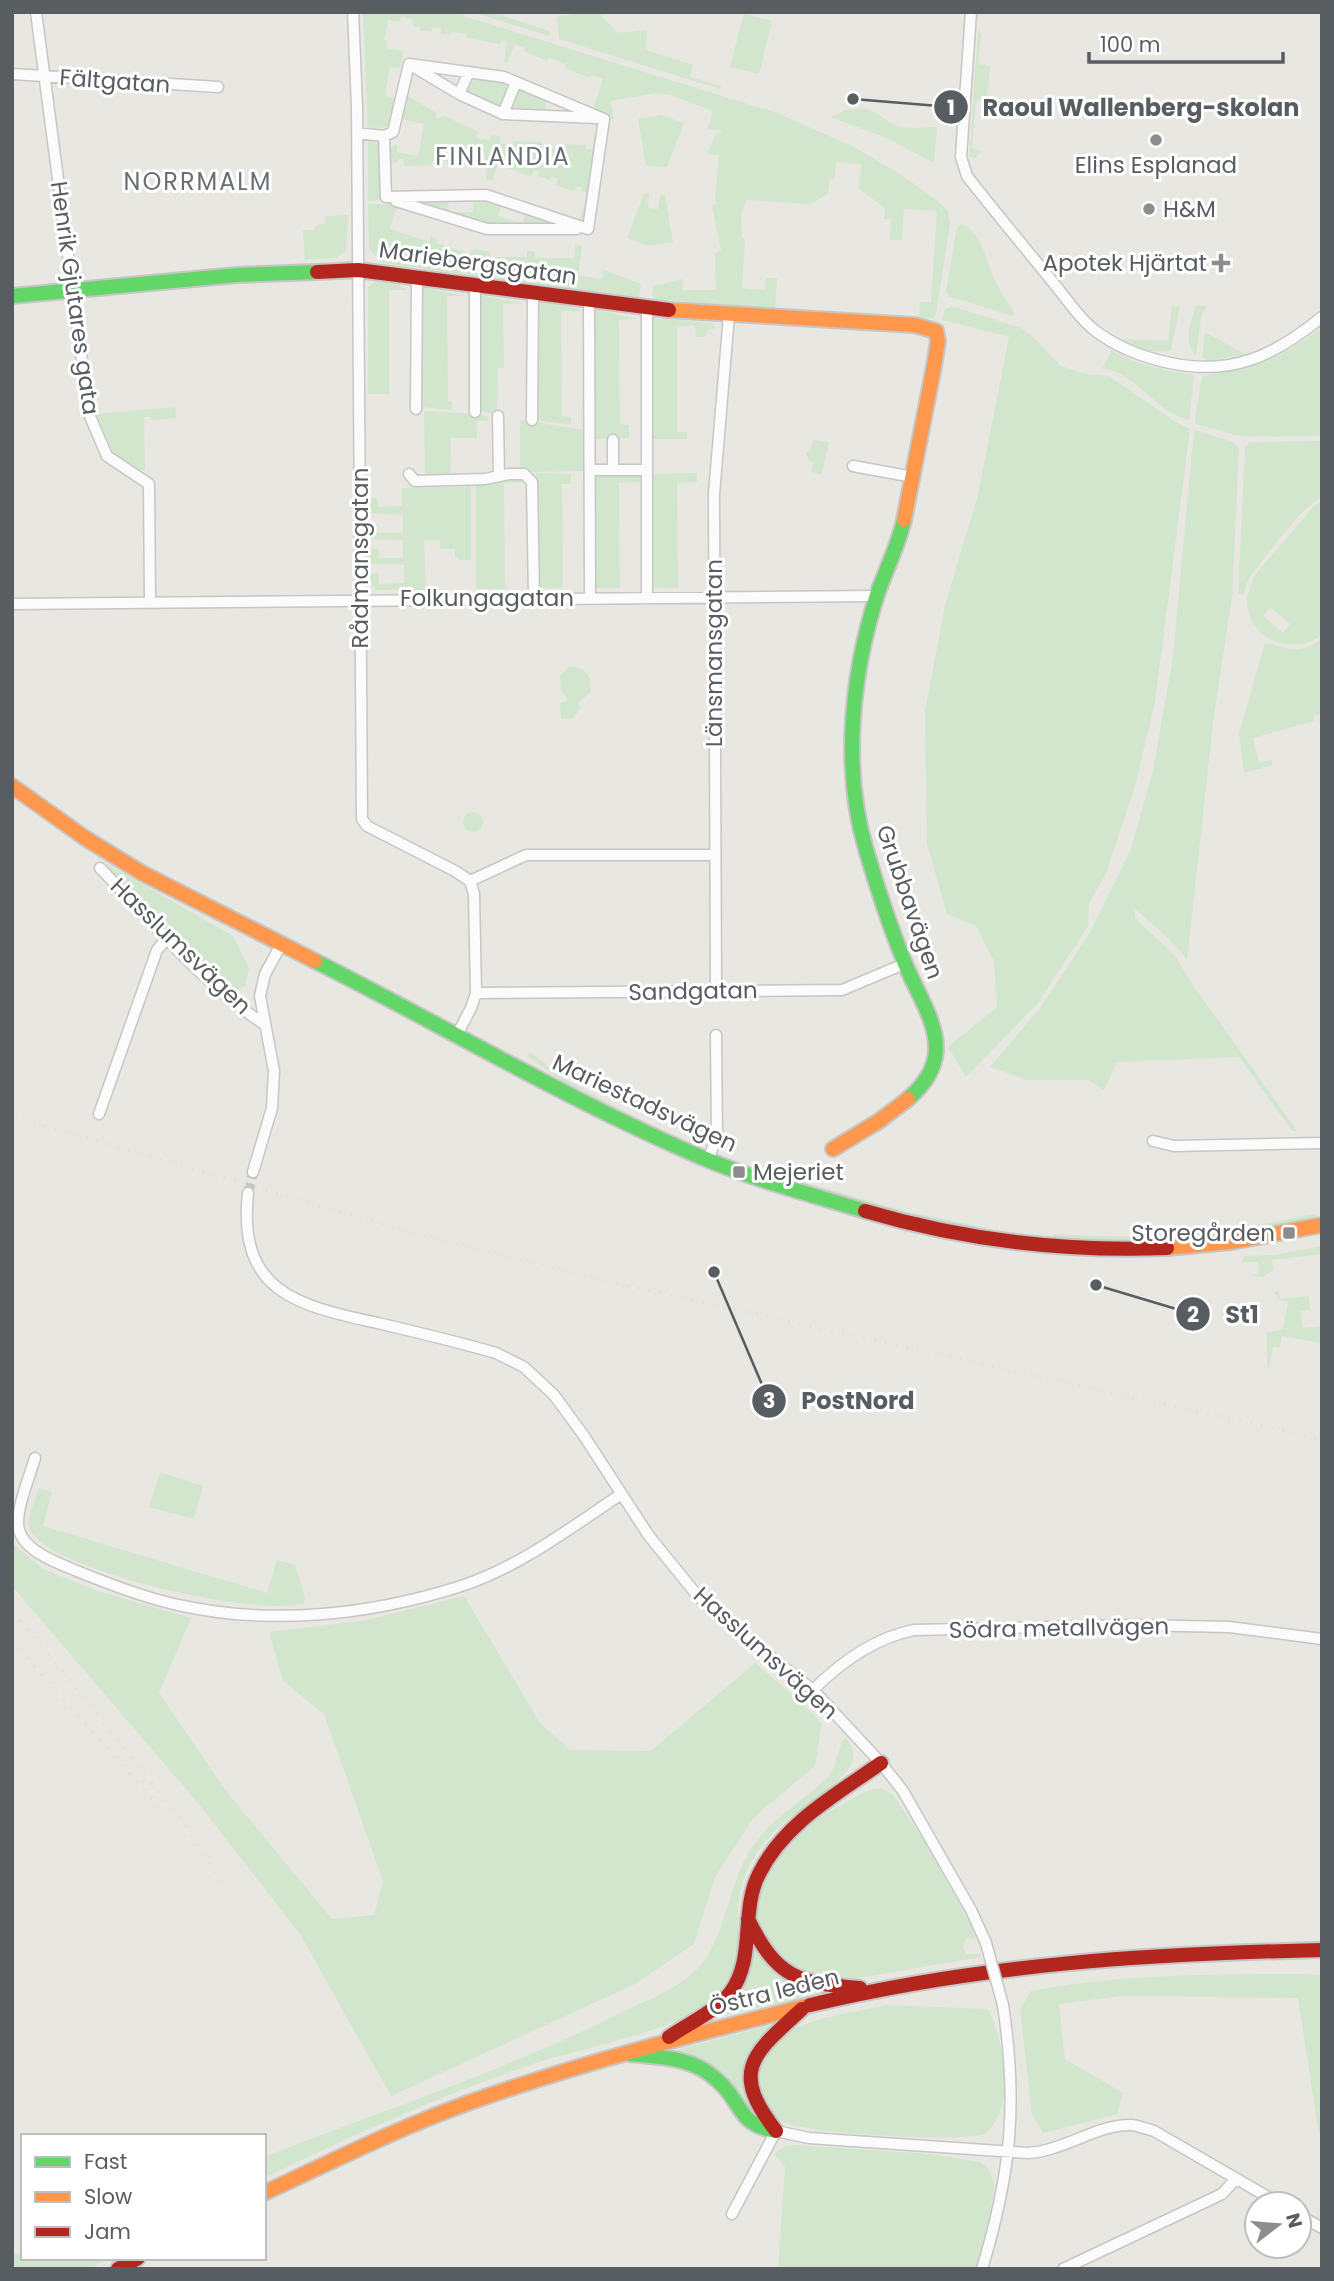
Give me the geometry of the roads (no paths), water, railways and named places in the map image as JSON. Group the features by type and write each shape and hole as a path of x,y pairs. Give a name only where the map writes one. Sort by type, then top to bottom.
{"main road":[{"name":"Mariebergsgatan","path":"12,296 237,275 358,270 647,309 914,325 936,331"},
{"name":"Grubbavägen","path":"832,1149 891,1113 922,1086 934,1067 936,1051 933,1033 904,964 859,824 853,763 857,691 877,596 901,534 938,341 936,331"},
{"name":"Mariestadsvägen","path":"12,786 115,857 163,885 554,1087 738,1172 882,1216 955,1233 1103,1249 1154,1250 1230,1244 1322,1225"},
{"path":"663,2042 729,1994 739,1978 744,1962 751,1894 768,1856 790,1830 881,1763"},
{"path":"748,1919 760,1946 771,1961 784,1971 806,1982 881,1989"},
{"name":"Östra leden","path":"266,2192 388,2136 465,2105 663,2042 881,1989 1023,1966 1188,1952 1322,1950"},
{"path":"776,2131 757,2106 750,2079 752,2066 755,2056 769,2037 804,2007"},
{"path":"624,2053 675,2058 697,2066 718,2080 748,2121 758,2128 776,2131"},
{"path":"118,2269 134,2260"}],"street":[{"name":"Henrik Gjutares gata","path":"37,12 89,414 107,456 149,484 150,601"},
{"name":"Rådmansgatan","path":"353,12 356,51 363,822 470,881"},
{"path":"971,12 961,157 967,176 1091,327 1129,352 1189,367 1214,368 1268,354 1304,332 1322,317"},
{"path":"357,133 384,136 393,132 409,64"},
{"path":"409,64 504,77 604,119"},
{"path":"409,64 459,94 503,114 604,119"},
{"path":"459,94 469,72"},
{"name":"Fältgatan","path":"12,74 218,87"},
{"path":"503,114 516,82"},
{"path":"551,116 552,97"},
{"path":"588,229 604,119"},
{"path":"384,136 386,197"},
{"path":"386,197 486,195 588,229"},
{"path":"386,197 487,229 588,229"},
{"path":"416,408 417,278"},
{"path":"474,412 475,286"},
{"path":"532,420 533,294"},
{"path":"589,302 590,598"},
{"path":"647,309 647,597"},
{"name":"Länsmansgatan","path":"716,991 713,597 716,456 729,315"},
{"path":"498,416 499,476"},
{"path":"613,440 613,470"},
{"path":"853,466 913,477"},
{"path":"590,470 647,470"},
{"path":"409,474 415,481 485,479 524,474 532,482 534,598"},
{"name":"Folkungagatan","path":"12,604 877,596"},
{"path":"457,1035 476,993 474,894 470,881 526,855 715,855"},
{"name":"Hasslumsvägen","path":"100,868 167,938 239,1007 264,1024"},
{"path":"99,1114 157,950 167,938"},
{"name":"Hasslumsvägen","path":"253,1172 272,1108 274,1071 260,996 265,974 281,945"},
{"name":"Sandgatan","path":"476,993 842,990 904,964"},
{"path":"708,1160 717,1136 716,1035"},
{"path":"1153,1140 1174,1146 1322,1143"},
{"name":"Hasslumsvägen","path":"248,1194 246,1215 250,1244 258,1264 278,1289 309,1306 483,1349 524,1367 554,1395 649,1536 697,1595 719,1616 813,1690 907,1788 986,1943 1003,2005 1012,2083 1009,2152 1004,2187 982,2269"},
{"path":"35,1458 19,1512 18,1527 29,1546 55,1562 111,1584 182,1606 255,1617 358,1611 455,1588 516,1564 620,1495"},
{"name":"Södra metallvägen","path":"813,1690 860,1652 898,1633 914,1630 1135,1625 1229,1628 1322,1639"},
{"path":"732,2214 776,2131 809,2138 1028,2153 1054,2150 1111,2128 1131,2125 1154,2131 1255,2190"},
{"path":"1063,2269 1222,2194 1236,2179"}],"tunnel":[{"path":"248,1193 253,1172"}],"railway":[{"path":"12,1116 423,1236 642,1289 1322,1439"},
{"path":"12,1612 61,1669 184,1824 225,1887"},
{"path":"12,1641 159,1807"}],"place":[{"name":"Raoul Wallenberg-skolan","path":"853,99"},
{"name":"Elins Esplanad","path":"1156,140"},
{"name":"H&M","path":"1149,209"},
{"name":"Apotek Hjärtat","path":"1221,263"},
{"name":"Mejeriet","path":"739,1172"},
{"name":"Storegården","path":"1289,1233"},
{"name":"PostNord","path":"714,1272"},
{"name":"St1","path":"1096,1285"}],"district":[{"name":"FINLANDIA","path":"503,157"},
{"name":"NORRMALM","path":"198,182"}]}
